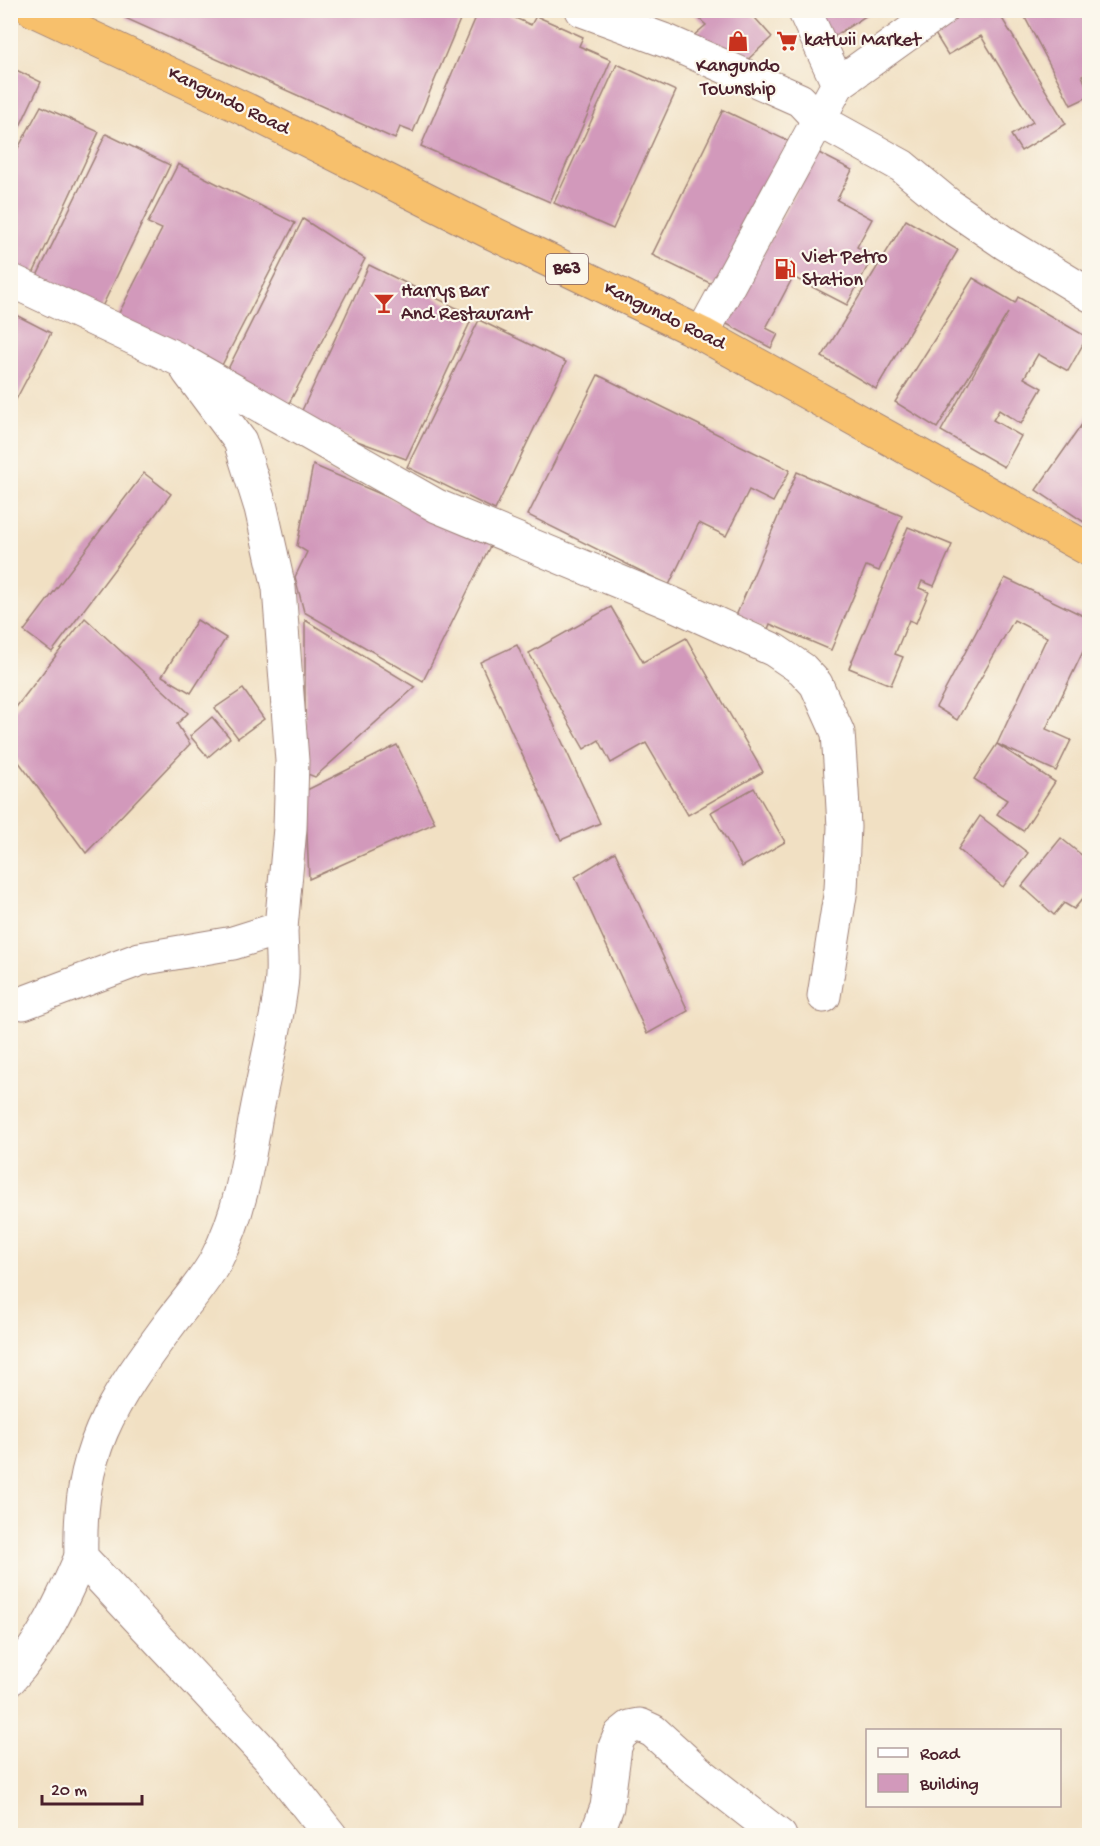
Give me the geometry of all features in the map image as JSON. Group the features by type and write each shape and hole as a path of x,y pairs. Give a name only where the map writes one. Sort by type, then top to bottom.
{"highway":[{"name":"Kangundo Road","path":"33,10 247,110 486,230 702,334 1089,550"}],"street":[{"path":"582,10 669,42 746,74 800,100 819,120 902,166 949,205 1006,244 1089,295"},
{"path":"804,10 838,84"},
{"path":"702,334 838,84 941,10"},
{"path":"10,280 180,360 437,506 673,604 774,650 802,669 816,684 838,733 842,791 844,827 842,889 824,996"},
{"path":"10,1679 24,1664 57,1613 81,1557 80,1517 83,1489 94,1450 109,1412 127,1381 215,1262 231,1229 247,1172 282,985 281,928 291,828 292,761 279,588 261,508 240,441 180,360"},
{"path":"23,1003 140,959 233,943 281,928"},
{"path":"81,1557 270,1759 331,1836"},
{"path":"596,1836 607,1807 615,1747 620,1735 630,1727 640,1725 652,1731 696,1771 780,1836"}],"building":[{"path":"129,10 464,10 413,132 400,127 395,139 125,18"},
{"path":"479,10 497,10 531,25 536,16 583,37 579,46 611,60 550,202 421,146"},
{"path":"690,10 748,10 772,37 743,64 685,43 706,25"},
{"path":"810,10 875,10 830,39"},
{"path":"963,10 997,10 1066,124 1021,151 1011,135 1033,122 981,36 948,55 932,29"},
{"path":"1008,10 1090,10 1090,71 1082,75 1090,96 1071,105 1022,12 1011,17"},
{"path":"617,64 676,91 613,229 554,203"},
{"path":"10,67 41,82 10,147"},
{"path":"41,106 99,132 33,274 10,263 10,163"},
{"path":"723,110 790,142 718,287 652,255"},
{"path":"106,134 170,165 100,311 35,280"},
{"path":"817,152 852,170 837,200 872,219 857,247 873,256 847,305 793,277 766,328 778,334 771,348 725,323"},
{"path":"178,164 295,223 219,371 116,319 162,229 148,223"},
{"path":"303,219 365,259 286,409 223,379"},
{"path":"906,220 958,250 876,389 822,357"},
{"path":"369,265 473,316 406,459 298,419"},
{"path":"973,278 1015,303 1018,297 1087,337 1068,371 1038,354 1024,378 1042,388 1021,424 999,410 993,420 1021,436 1004,467 941,431 1008,313 937,428 895,402"},
{"path":"10,312 51,333 10,411"},
{"path":"479,320 566,362 495,510 407,467"},
{"path":"598,375 790,470 773,502 749,490 726,536 699,523 669,585 528,515"},
{"path":"1090,413 1090,526 1036,490"},
{"path":"313,465 492,542 423,681 304,612 295,577 307,552 297,546"},
{"path":"797,472 902,516 879,571 866,566 831,650 770,624 768,629 736,616"},
{"path":"144,473 171,494 52,652 24,631"},
{"path":"908,527 952,545 934,586 922,581 919,588 929,592 916,623 909,620 895,654 903,657 891,685 849,668"},
{"path":"1005,578 1090,619 1090,637 1046,729 1071,740 1056,771 997,744 1047,637 1014,620 957,720 936,707"},
{"path":"611,607 643,662 686,638 763,772 688,815 646,743 611,763 599,740 584,749 529,653"},
{"path":"85,618 188,713 177,724 190,744 86,853 10,750 10,715"},
{"path":"197,620 226,638 191,693 162,676"},
{"path":"305,620 415,687 315,777 305,773"},
{"path":"517,645 600,823 561,840 480,662"},
{"path":"243,689 264,719 238,738 215,708"},
{"path":"212,717 230,738 208,757 190,736"},
{"path":"997,744 1055,782 1023,831 997,814 1007,800 974,779"},
{"path":"397,745 435,823 309,879 305,791"},
{"path":"754,788 785,842 742,867 711,812"},
{"path":"980,816 1028,853 1003,887 958,849"},
{"path":"1061,838 1090,862 1090,890 1074,909 1064,903 1054,915 1022,886"},
{"path":"615,852 688,1011 647,1034 575,877"}],"place":[{"name":"Kangundo Township","path":"738,41"},
{"name":"katwii Market","path":"787,41"},
{"name":"Viet Petro Station","path":"785,269"},
{"name":"Harrys Bar And Restaurant","path":"384,303"}]}
